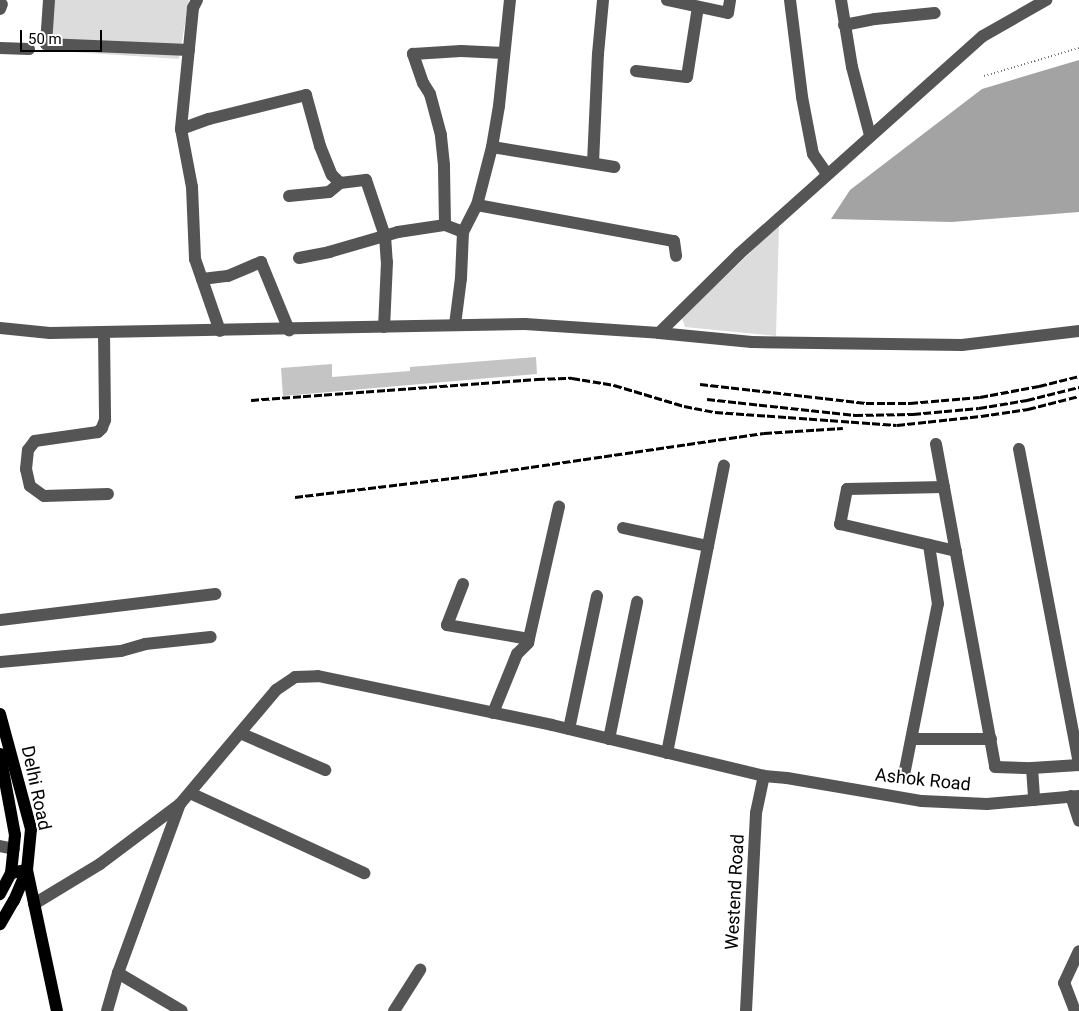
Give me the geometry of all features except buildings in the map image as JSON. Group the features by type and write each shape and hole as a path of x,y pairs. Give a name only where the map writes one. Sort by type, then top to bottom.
{"main road":[{"name":"Delhi Road","path":"0,714 31,829 27,870 0,924"},
{"path":"0,754 15,834 12,873 0,894"},
{"path":"12,873 27,870 57,1011"}],"street":[{"path":"49,0 46,44 189,50"},
{"path":"197,0 193,8 181,129 192,187 195,259 220,331"},
{"path":"456,325 463,232 477,206 492,146 499,106 510,0"},
{"path":"593,163 598,54 603,0"},
{"path":"667,0 728,13 730,0"},
{"path":"790,0 802,97 813,154 827,174"},
{"path":"841,0 854,76 870,135"},
{"path":"659,333 739,254 982,36 1046,0"},
{"path":"636,71 687,78 698,7"},
{"path":"844,25 875,19 935,13"},
{"path":"0,48 28,49"},
{"path":"445,225 444,166 441,135 430,94 423,83 413,54 461,51 504,53"},
{"path":"181,129 209,119 306,95 320,146 332,175 340,183"},
{"path":"492,146 614,167"},
{"path":"289,196 330,192 340,183 366,180 385,236 387,262 384,327"},
{"path":"477,206 674,241 676,256"},
{"path":"299,258 329,252 385,236 445,225 463,232"},
{"path":"202,279 228,276 261,262 288,330"},
{"path":"0,328 50,333 288,330 525,324 659,333 752,342 962,345 1079,330"},
{"path":"104,332 104,420 102,428 98,432 35,441 28,450 26,469 30,486 44,496 108,494"},
{"path":"936,444 995,767 1032,768 1079,765 1019,449"},
{"path":"667,753 724,466"},
{"path":"944,487 846,489 840,524 956,551"},
{"path":"493,713 518,654 528,643 559,506"},
{"path":"623,528 708,546"},
{"path":"904,775 938,604 929,545"},
{"path":"464,584 447,625 529,639"},
{"path":"0,620 215,594"},
{"path":"569,729 597,596"},
{"path":"609,739 637,602"},
{"path":"0,662 121,651 145,644 211,637"},
{"name":"Ashok Road","path":"180,804 276,690 295,677 318,676 569,729 764,776 787,778 922,801 987,804 1075,796"},
{"path":"240,733 325,770"},
{"path":"912,740 991,739"},
{"path":"1032,768 1034,800"},
{"name":"Westend Road","path":"746,1011 756,813 764,776"},
{"path":"190,793 364,874"},
{"path":"1075,796 1079,821"},
{"path":"34,904 100,864 180,804"},
{"path":"107,1011 118,973 180,804"},
{"path":"0,846 14,849"},
{"path":"1075,1011 1064,983 1079,951"},
{"path":"394,1011 420,970"},
{"path":"118,973 182,1011"}],"path":[{"path":"984,76 1079,48"}],"shaded area":[{"path":"46,0 189,0 179,59 42,50"},
{"path":"1079,60 1079,212 952,222 831,219 850,190 982,89"},
{"path":"779,225 776,336 685,327 682,318"}],"railway":[{"path":"700,384 866,403 910,403 980,397 1079,376"},
{"path":"251,400 572,378 614,385 684,406 715,412 897,425 1028,409 1079,396"},
{"path":"707,399 855,415 913,414 979,408 1027,400 1079,387"},
{"path":"295,497 469,476 764,433 843,428"}]}
